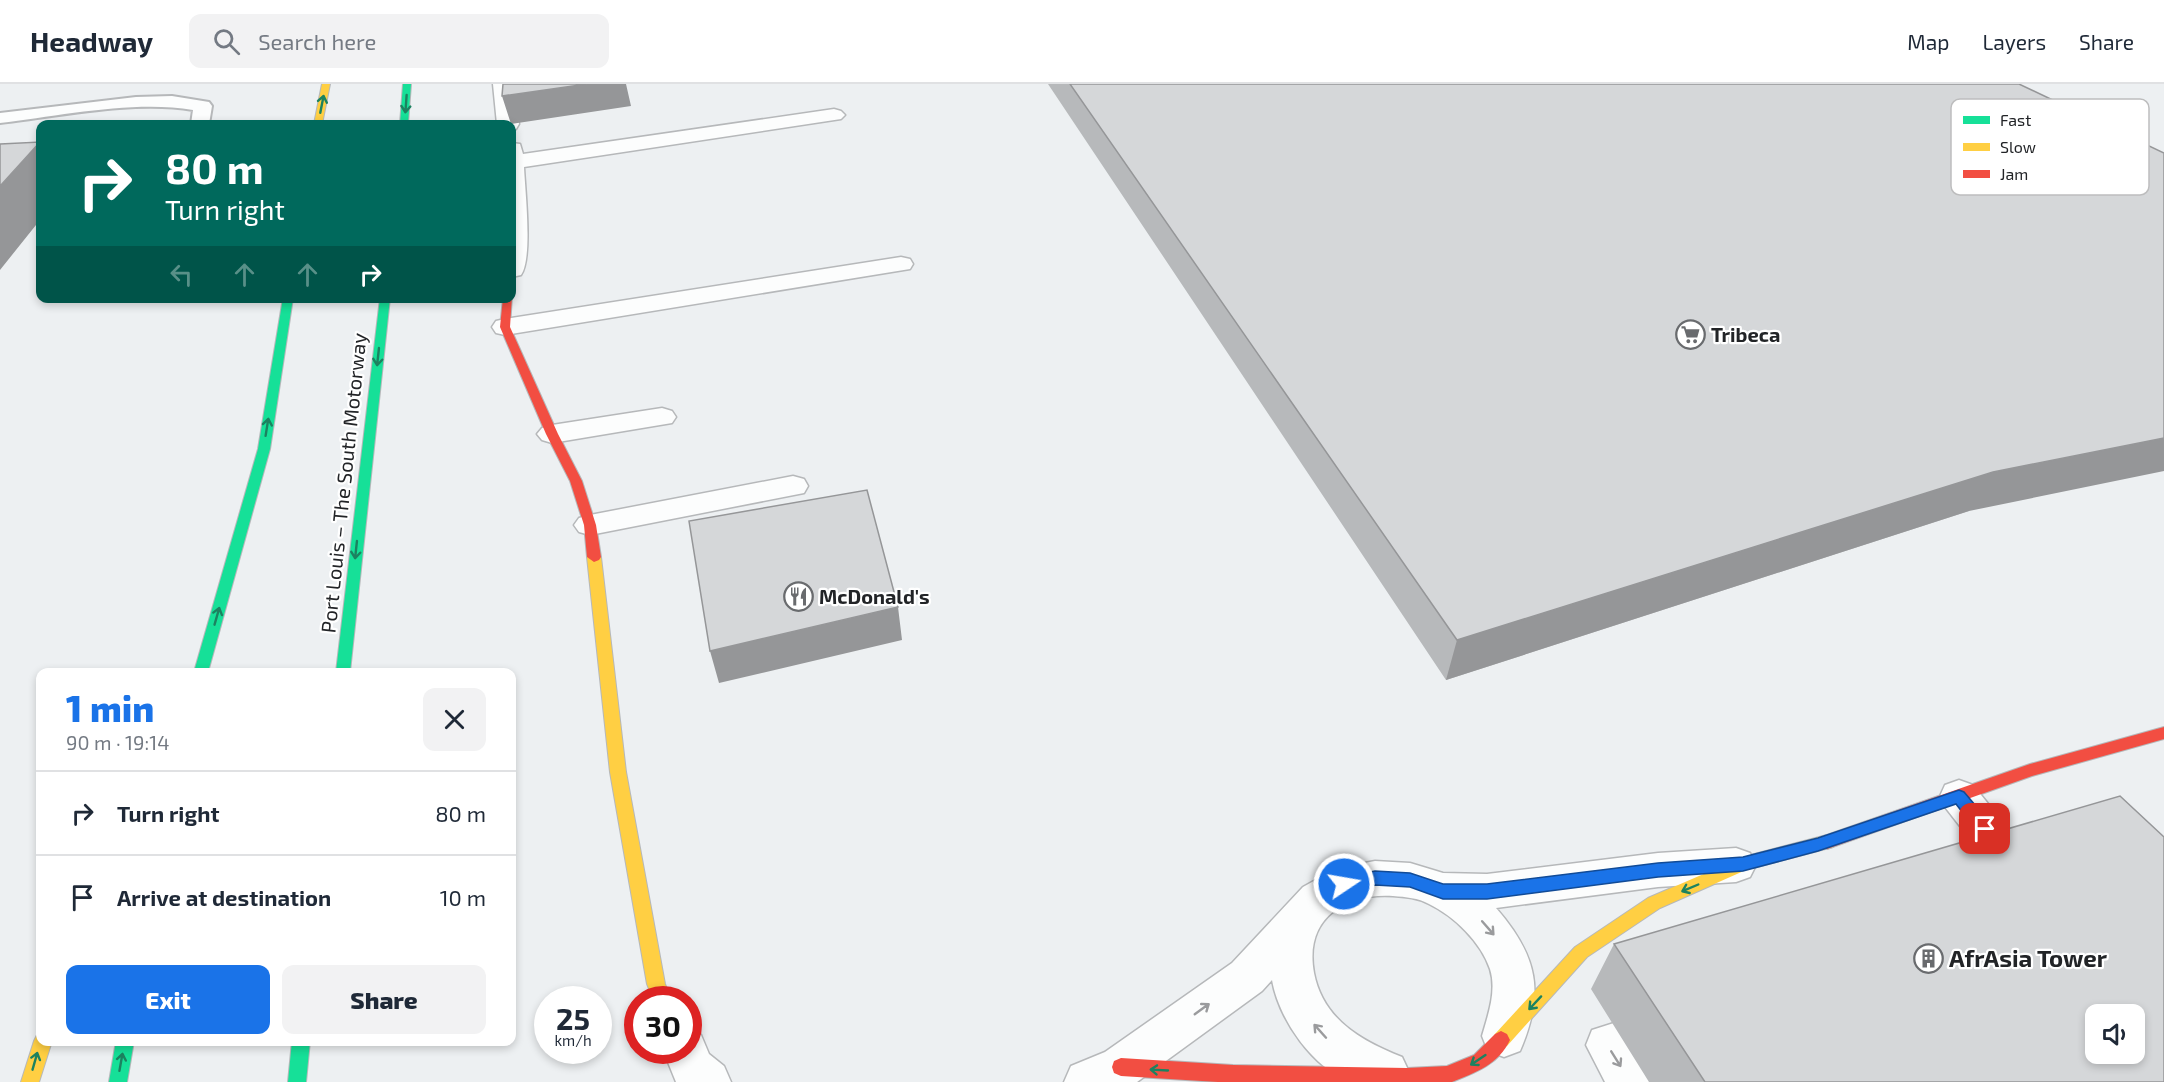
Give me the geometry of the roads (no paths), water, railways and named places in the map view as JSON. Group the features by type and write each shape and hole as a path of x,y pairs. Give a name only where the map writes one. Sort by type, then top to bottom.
{"main road":[{"path":"319,120 326,84"},
{"path":"404,120 407,84"},
{"path":"202,668 264,449 287,303"},
{"name":"Port Louis – The South Motorway","path":"343,668 384,303"},
{"path":"507,303 505,327 552,434 576,481 590,525 618,772 657,986"},
{"path":"1104,1075 1233,1074 1436,1078 1481,1061 1581,952 1654,903 1743,864 1818,844 2030,770 2164,733"},
{"path":"30,1082 41,1046"},
{"path":"118,1082 124,1046"},
{"path":"297,1082 301,1046"}],"street":[{"path":"502,84 507,120"},
{"path":"516,155 834,115"},
{"path":"505,327 901,264"},
{"path":"552,434 662,417"},
{"path":"590,525 793,486"},
{"path":"1959,796 2037,893"},
{"path":"1443,891 1487,892 1658,870 1743,864"},
{"path":"1436,1078 1367,1066 1332,1045 1305,1015 1293,983 1290,951 1299,922 1318,900 1344,884 1375,878 1410,880 1443,891 1473,911 1496,937 1512,969 1514,1003 1504,1036"},
{"path":"1104,1075 1247,976 1308,912"},
{"path":"1631,1082 1608,1045 1699,1018"},
{"path":"691,1064 693,1069 708,1082"}],"lane":[{"path":"0,118 136,102 172,101 203,106 201,120"}],"place":[{"name":"Tribeca","path":"1690,335"},
{"name":"McDonald's","path":"798,597"},
{"name":"AfrAsia Tower","path":"1928,959"}]}
